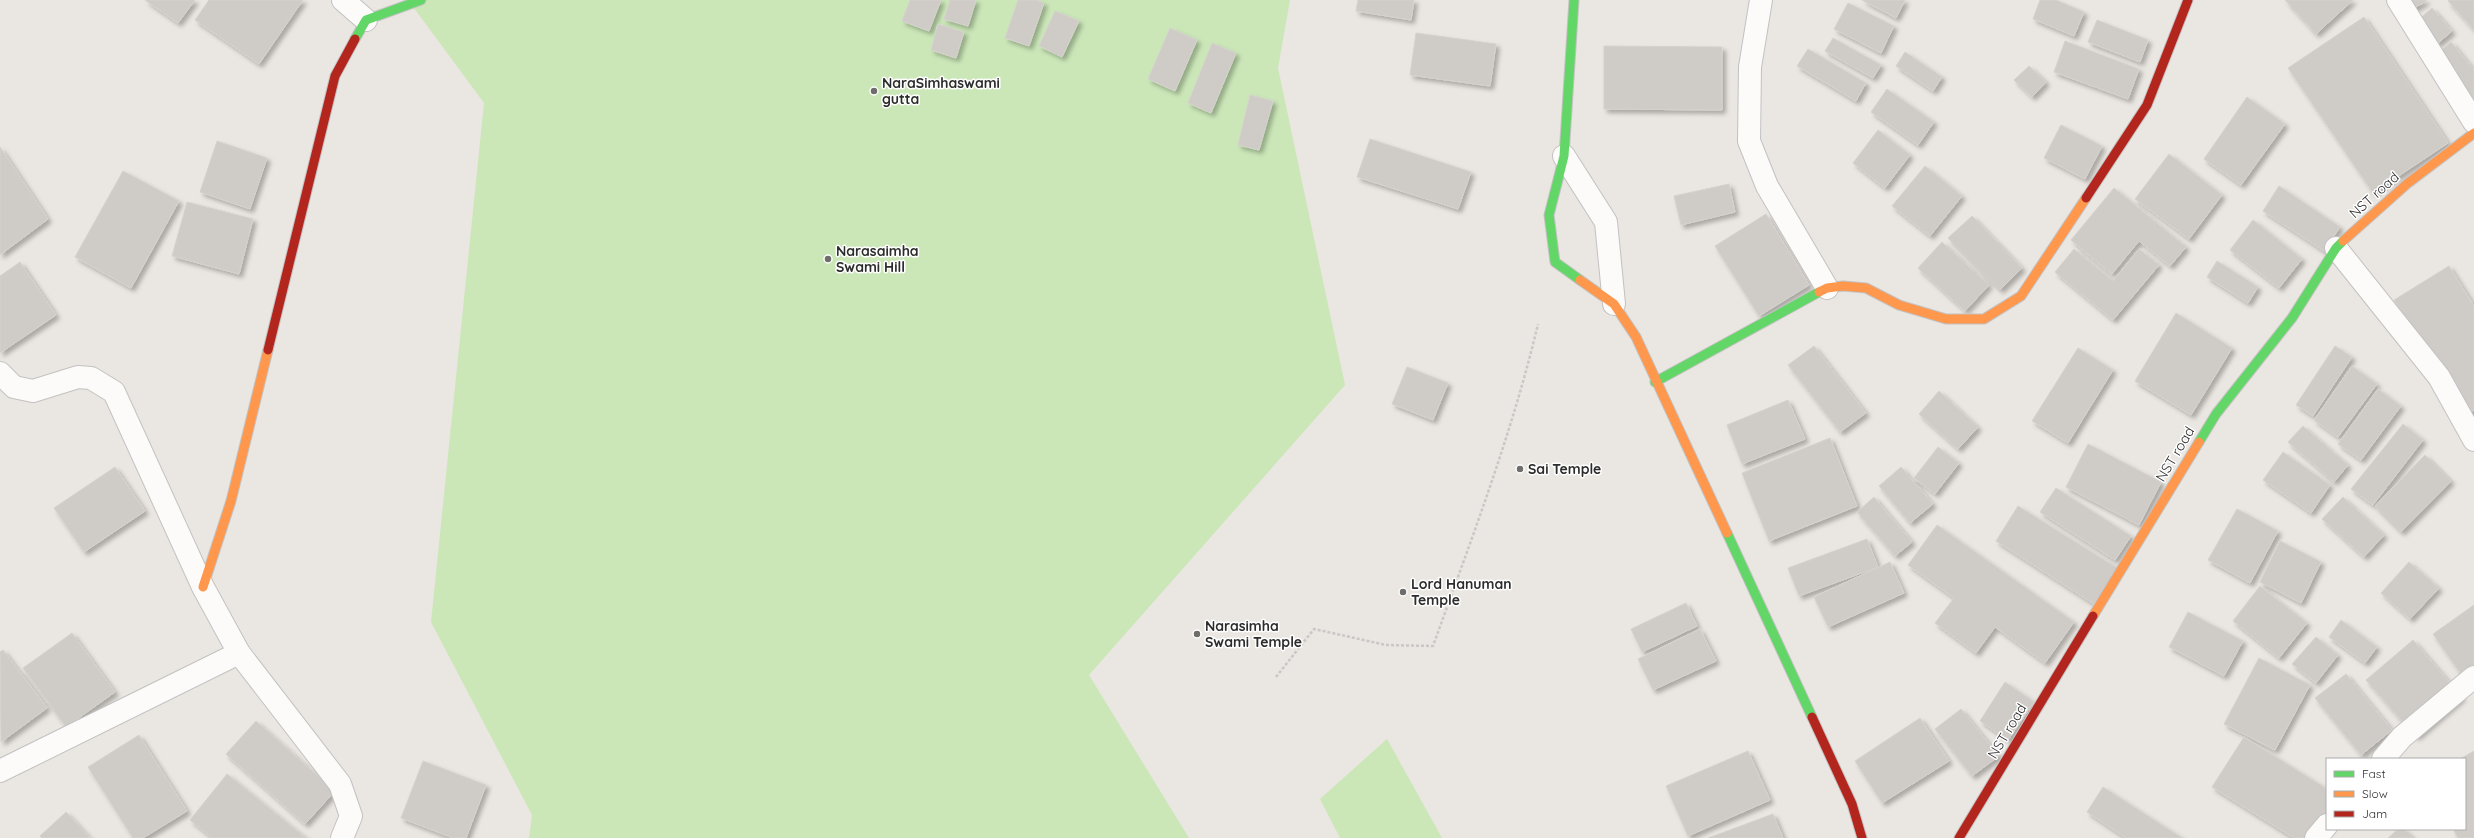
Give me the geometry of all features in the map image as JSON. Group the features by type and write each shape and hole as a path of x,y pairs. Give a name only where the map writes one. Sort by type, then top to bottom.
{"street":[{"path":"344,0 366,20"},
{"path":"203,587 231,501 335,76 366,20 421,0"},
{"path":"1574,0 1564,156 1549,215 1556,262 1614,304 1636,337 1655,382 1852,804 1862,838"},
{"path":"1761,0 1750,67 1749,141 1767,186 1827,288"},
{"path":"1655,382 1827,288 1843,286 1866,288 1899,305 1946,319 1984,319 2020,296 2147,105 2188,0"},
{"path":"2398,0 2474,122"},
{"name":"NST road","path":"1960,838 2216,414 2292,318 2336,248 2408,183 2474,133"},
{"path":"1564,156 1606,222 1614,304"},
{"path":"2336,248 2438,377 2474,440"},
{"path":"0,373 14,387 33,391 78,377 91,378 114,392 203,587 239,653 340,784 350,816 342,838"},
{"path":"0,771 239,653"},
{"path":"2384,758 2402,737 2474,677"},
{"path":"2316,838 2326,826"}],"path":[{"path":"1276,677 1314,629 1386,645 1434,646 1523,388 1538,324"}],"green space":[{"path":"408,0 1290,0 1278,68 1345,385 1089,675 1189,838 529,838 532,815 431,622 484,103"},
{"path":"1387,739 1442,838 1340,838 1320,799"}],"building":[{"path":"145,0 195,0 178,23"},
{"path":"209,0 303,0 259,64 195,20"},
{"path":"910,0 941,0 929,31 902,21"},
{"path":"950,0 976,0 968,26 944,19"},
{"path":"1018,0 1036,0 1044,3 1029,46 1005,38"},
{"path":"1358,0 1414,0 1411,20 1356,11"},
{"path":"1862,0 1905,0 1896,18"},
{"path":"2040,0 2056,0 2084,12 2074,36 2033,19"},
{"path":"2285,0 2353,0 2316,34"},
{"path":"2405,0 2426,0 2426,1 2411,10"},
{"path":"2474,0 2474,30 2448,1"},
{"path":"1848,3 1894,26 1881,53 1834,29"},
{"path":"2432,8 2452,31 2437,44 2417,21"},
{"path":"1055,11 1079,21 1062,57 1039,46"},
{"path":"2364,17 2448,143 2373,193 2288,68"},
{"path":"2097,20 2148,40 2140,62 2088,42"},
{"path":"938,24 964,32 956,58 931,50"},
{"path":"1170,28 1197,40 1175,91 1148,79"},
{"path":"1416,33 1496,44 1490,86 1410,75"},
{"path":"1833,38 1881,65 1873,78 1825,51"},
{"path":"2065,41 2139,69 2128,99 2054,72"},
{"path":"2451,42 2474,70 2474,103 2436,55"},
{"path":"1212,43 1236,53 1211,113 1188,103"},
{"path":"1604,46 1722,47 1722,110 1604,109"},
{"path":"1808,49 1866,83 1856,101 1797,66"},
{"path":"1905,52 1942,77 1933,91 1896,66"},
{"path":"2029,66 2046,82 2032,97 2014,80"},
{"path":"1887,89 1934,122 1918,145 1871,112"},
{"path":"1250,95 1273,101 1259,150 1238,145"},
{"path":"2247,97 2285,124 2241,185 2204,159"},
{"path":"2061,125 2102,146 2085,179 2044,158"},
{"path":"1878,130 1910,155 1885,188 1853,163"},
{"path":"1370,139 1471,172 1458,209 1357,177"},
{"path":"217,141 267,158 250,209 200,192"},
{"path":"0,147 48,219 0,255"},
{"path":"2169,154 2222,195 2189,239 2135,199"},
{"path":"1925,166 1962,196 1930,236 1892,206"},
{"path":"123,171 179,201 131,288 75,257"},
{"path":"1729,184 1735,212 1681,225 1674,196"},
{"path":"2279,186 2340,227 2324,251 2263,211"},
{"path":"2114,188 2186,247 2170,266 2139,241 2112,274 2071,240"},
{"path":"187,202 253,219 239,274 172,256"},
{"path":"1766,214 1809,285 1759,316 1715,246"},
{"path":"1972,216 2022,268 2000,290 1948,238"},
{"path":"2253,220 2302,259 2279,288 2230,250"},
{"path":"1942,242 1989,285 1965,311 1918,268"},
{"path":"2074,249 2113,281 2139,249 2159,265 2113,320 2055,272"},
{"path":"2217,261 2258,287 2248,303 2207,277"},
{"path":"20,262 56,315 0,353 0,276"},
{"path":"2449,266 2474,306 2474,410 2466,415 2394,300"},
{"path":"2176,313 2232,348 2191,415 2135,381"},
{"path":"1814,346 1866,413 1840,432 1788,365"},
{"path":"2335,346 2352,357 2313,416 2296,405"},
{"path":"2078,348 2113,370 2068,443 2032,421"},
{"path":"2352,366 2377,384 2338,437 2314,420"},
{"path":"1407,367 1448,383 1433,420 1392,404"},
{"path":"2378,389 2401,406 2361,460 2338,444"},
{"path":"1939,391 1978,427 1958,449 1919,414"},
{"path":"1788,400 1805,439 1742,464 1727,425"},
{"path":"2403,424 2423,440 2373,505 2351,489"},
{"path":"2303,426 2348,465 2334,482 2288,442"},
{"path":"1830,438 1857,506 1769,541 1742,473"},
{"path":"2088,444 2161,482 2139,525 2066,487"},
{"path":"1938,447 1959,463 1935,494 1914,478"},
{"path":"2283,452 2330,485 2311,513 2263,480"},
{"path":"2425,455 2451,481 2401,532 2375,506"},
{"path":"115,467 145,511 84,552 54,508"},
{"path":"1901,467 1933,504 1910,523 1879,486"},
{"path":"2056,488 2131,536 2115,560 2040,512"},
{"path":"1874,497 1912,542 1895,556 1857,512"},
{"path":"2343,497 2384,535 2364,557 2322,519"},
{"path":"2018,506 2117,568 2094,604 1996,541"},
{"path":"2237,509 2278,531 2250,583 2208,560"},
{"path":"1937,525 2074,622 2045,663 1995,627 1976,653 1935,623 1954,598 1908,565"},
{"path":"1867,539 1878,567 1799,596 1788,568"},
{"path":"2280,541 2321,562 2301,603 2260,582"},
{"path":"1890,562 1904,593 1828,627 1814,597"},
{"path":"2409,562 2439,588 2410,619 2381,593"},
{"path":"2260,586 2307,623 2279,658 2233,621"},
{"path":"1686,603 1697,626 1642,652 1631,629"},
{"path":"2474,605 2474,669 2463,677 2433,634"},
{"path":"2188,612 2243,641 2224,676 2169,647"},
{"path":"2341,620 2377,647 2365,663 2329,637"},
{"path":"1700,629 1716,661 1653,690 1638,659"},
{"path":"72,633 115,692 66,727 23,668"},
{"path":"2316,637 2338,655 2316,683 2292,664"},
{"path":"2413,640 2462,697 2416,737 2366,680"},
{"path":"3,650 47,708 1,742 0,652"},
{"path":"2259,658 2310,685 2275,750 2224,724"},
{"path":"2346,674 2392,730 2361,755 2315,698"},
{"path":"2005,682 2034,702 2008,740 1980,721"},
{"path":"1961,709 1999,756 1972,776 1935,729"},
{"path":"1920,718 1949,761 1882,803 1855,761"},
{"path":"256,721 335,791 305,824 226,754"},
{"path":"139,735 187,811 143,838 133,838 88,767"},
{"path":"2244,737 2326,788 2326,820 2314,838 2294,838 2212,787"},
{"path":"1748,751 1770,800 1688,836 1666,786"},
{"path":"2474,751 2474,838 2458,838 2454,830 2466,830 2466,758 2462,758"},
{"path":"423,761 486,785 466,838 453,838 401,818"},
{"path":"227,774 306,838 213,838 190,820"},
{"path":"2103,787 2182,838 2126,838 2087,812"},
{"path":"66,812 90,838 42,838 40,836"},
{"path":"1773,814 1783,838 1708,838"},
{"path":"2397,830 2405,830 2413,838 2388,838"}],"traffic: fast":[{"path":"355,39 366,20 421,0"},
{"path":"1574,0 1564,156 1549,215 1555,262 1580,280"},
{"path":"2199,442 2216,414 2292,318 2336,248 2343,241"},
{"path":"1655,382 1819,292"},
{"path":"1727,533 1812,717"}],"traffic: slow":[{"path":"2343,241 2408,183 2474,133"},
{"path":"1819,292 1827,288 1843,286 1866,288 1899,305 1946,319 1984,319 2021,296 2086,198"},
{"path":"1580,280 1614,304 1636,337 1727,533"},
{"path":"203,587 231,501 268,350"},
{"path":"2093,616 2199,442"}],"traffic: jam":[{"path":"2086,198 2147,105 2188,0"},
{"path":"268,350 335,76 355,39"},
{"path":"1959,838 2093,616"},
{"path":"1812,717 1852,804 1862,838"}],"place":[{"name":"NaraSimhaswami gutta","path":"874,91"},
{"name":"Narasaimha Swami Hill","path":"828,259"},
{"name":"Sai Temple","path":"1520,469"},
{"name":"Lord Hanuman Temple","path":"1403,592"},
{"name":"Narasimha Swami Temple","path":"1197,634"}]}
